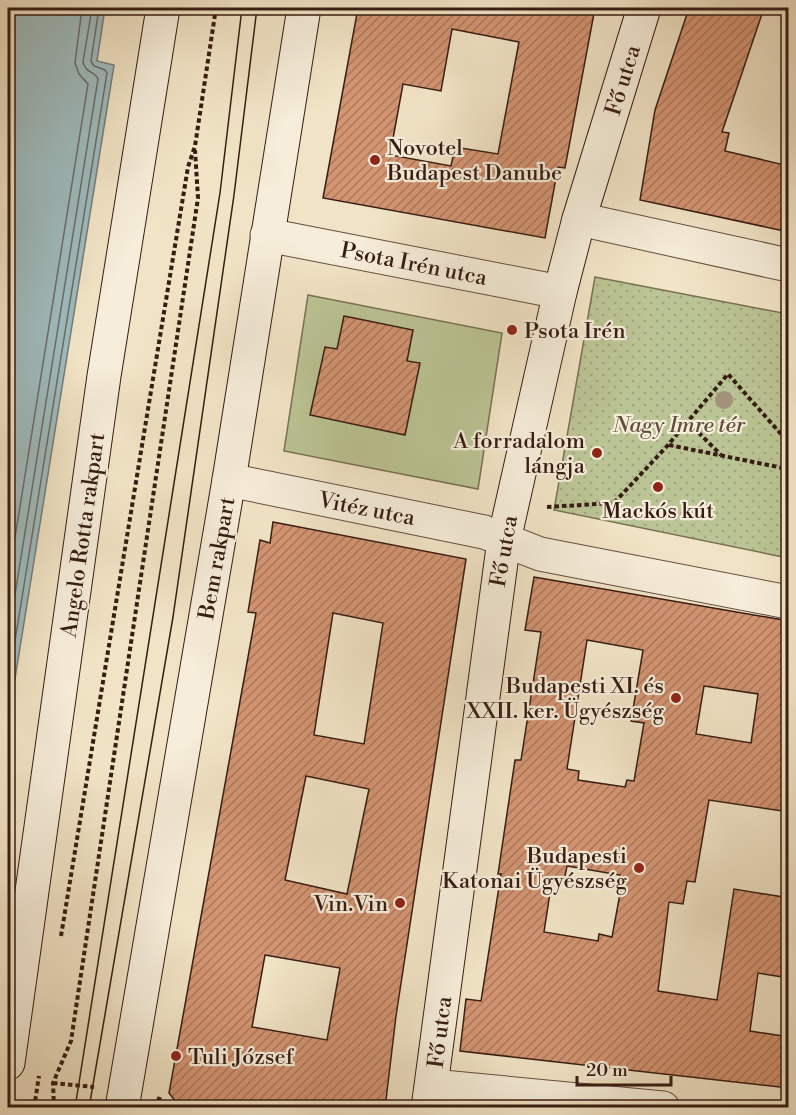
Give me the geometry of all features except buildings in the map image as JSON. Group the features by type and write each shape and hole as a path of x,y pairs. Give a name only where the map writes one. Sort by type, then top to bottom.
{"street":[{"name":"Angelo Rotta rakpart","path":"8,1063 104,376 163,8"},
{"name":"Bem rakpart","path":"123,1099 229,480 304,8"},
{"name":"Fő utca","path":"430,1097 504,540 560,292 579,219 644,8"},
{"path":"579,219 789,264"},
{"name":"Psota Irén utca","path":"267,235 560,292"},
{"name":"Vitéz utca","path":"229,480 483,532 504,540"},
{"path":"504,540 540,554 789,602"},
{"path":"430,1097 663,1107"}],"path":[{"path":"61,938 188,167 195,146 216,8"},
{"path":"54,1107 53,1083 71,1041 198,198 195,146"},
{"path":"547,507 614,503 668,445 728,374 789,442"},
{"path":"688,422 722,456"},
{"path":"668,445 789,469"},
{"path":"34,1107 40,1068"},
{"path":"53,1083 123,1099"}],"green space":[{"name":"Nagy Imre tér","path":"595,277 788,314 788,558 554,510"},
{"path":"308,295 502,333 478,489 284,451"}],"water":[{"path":"8,8 105,8 97,61 114,65 8,722"}],"tram line":[{"path":"75,1108 220,193 242,8"},
{"path":"89,1108 173,617 234,195 257,8"}],"place":[{"name":"Novotel Budapest Danube","path":"375,160"},
{"name":"Psota Irén","path":"512,330"},
{"name":"A forradalom lángja","path":"597,453"},
{"name":"Mackós kút","path":"658,487"},
{"name":"Budapesti XI. és XXII. ker. Ügyészség","path":"676,698"},
{"name":"Budapesti Katonai Ügyészség","path":"639,868"},
{"name":"Vin.Vin","path":"400,903"},
{"name":"Tuli József","path":"176,1056"}]}
